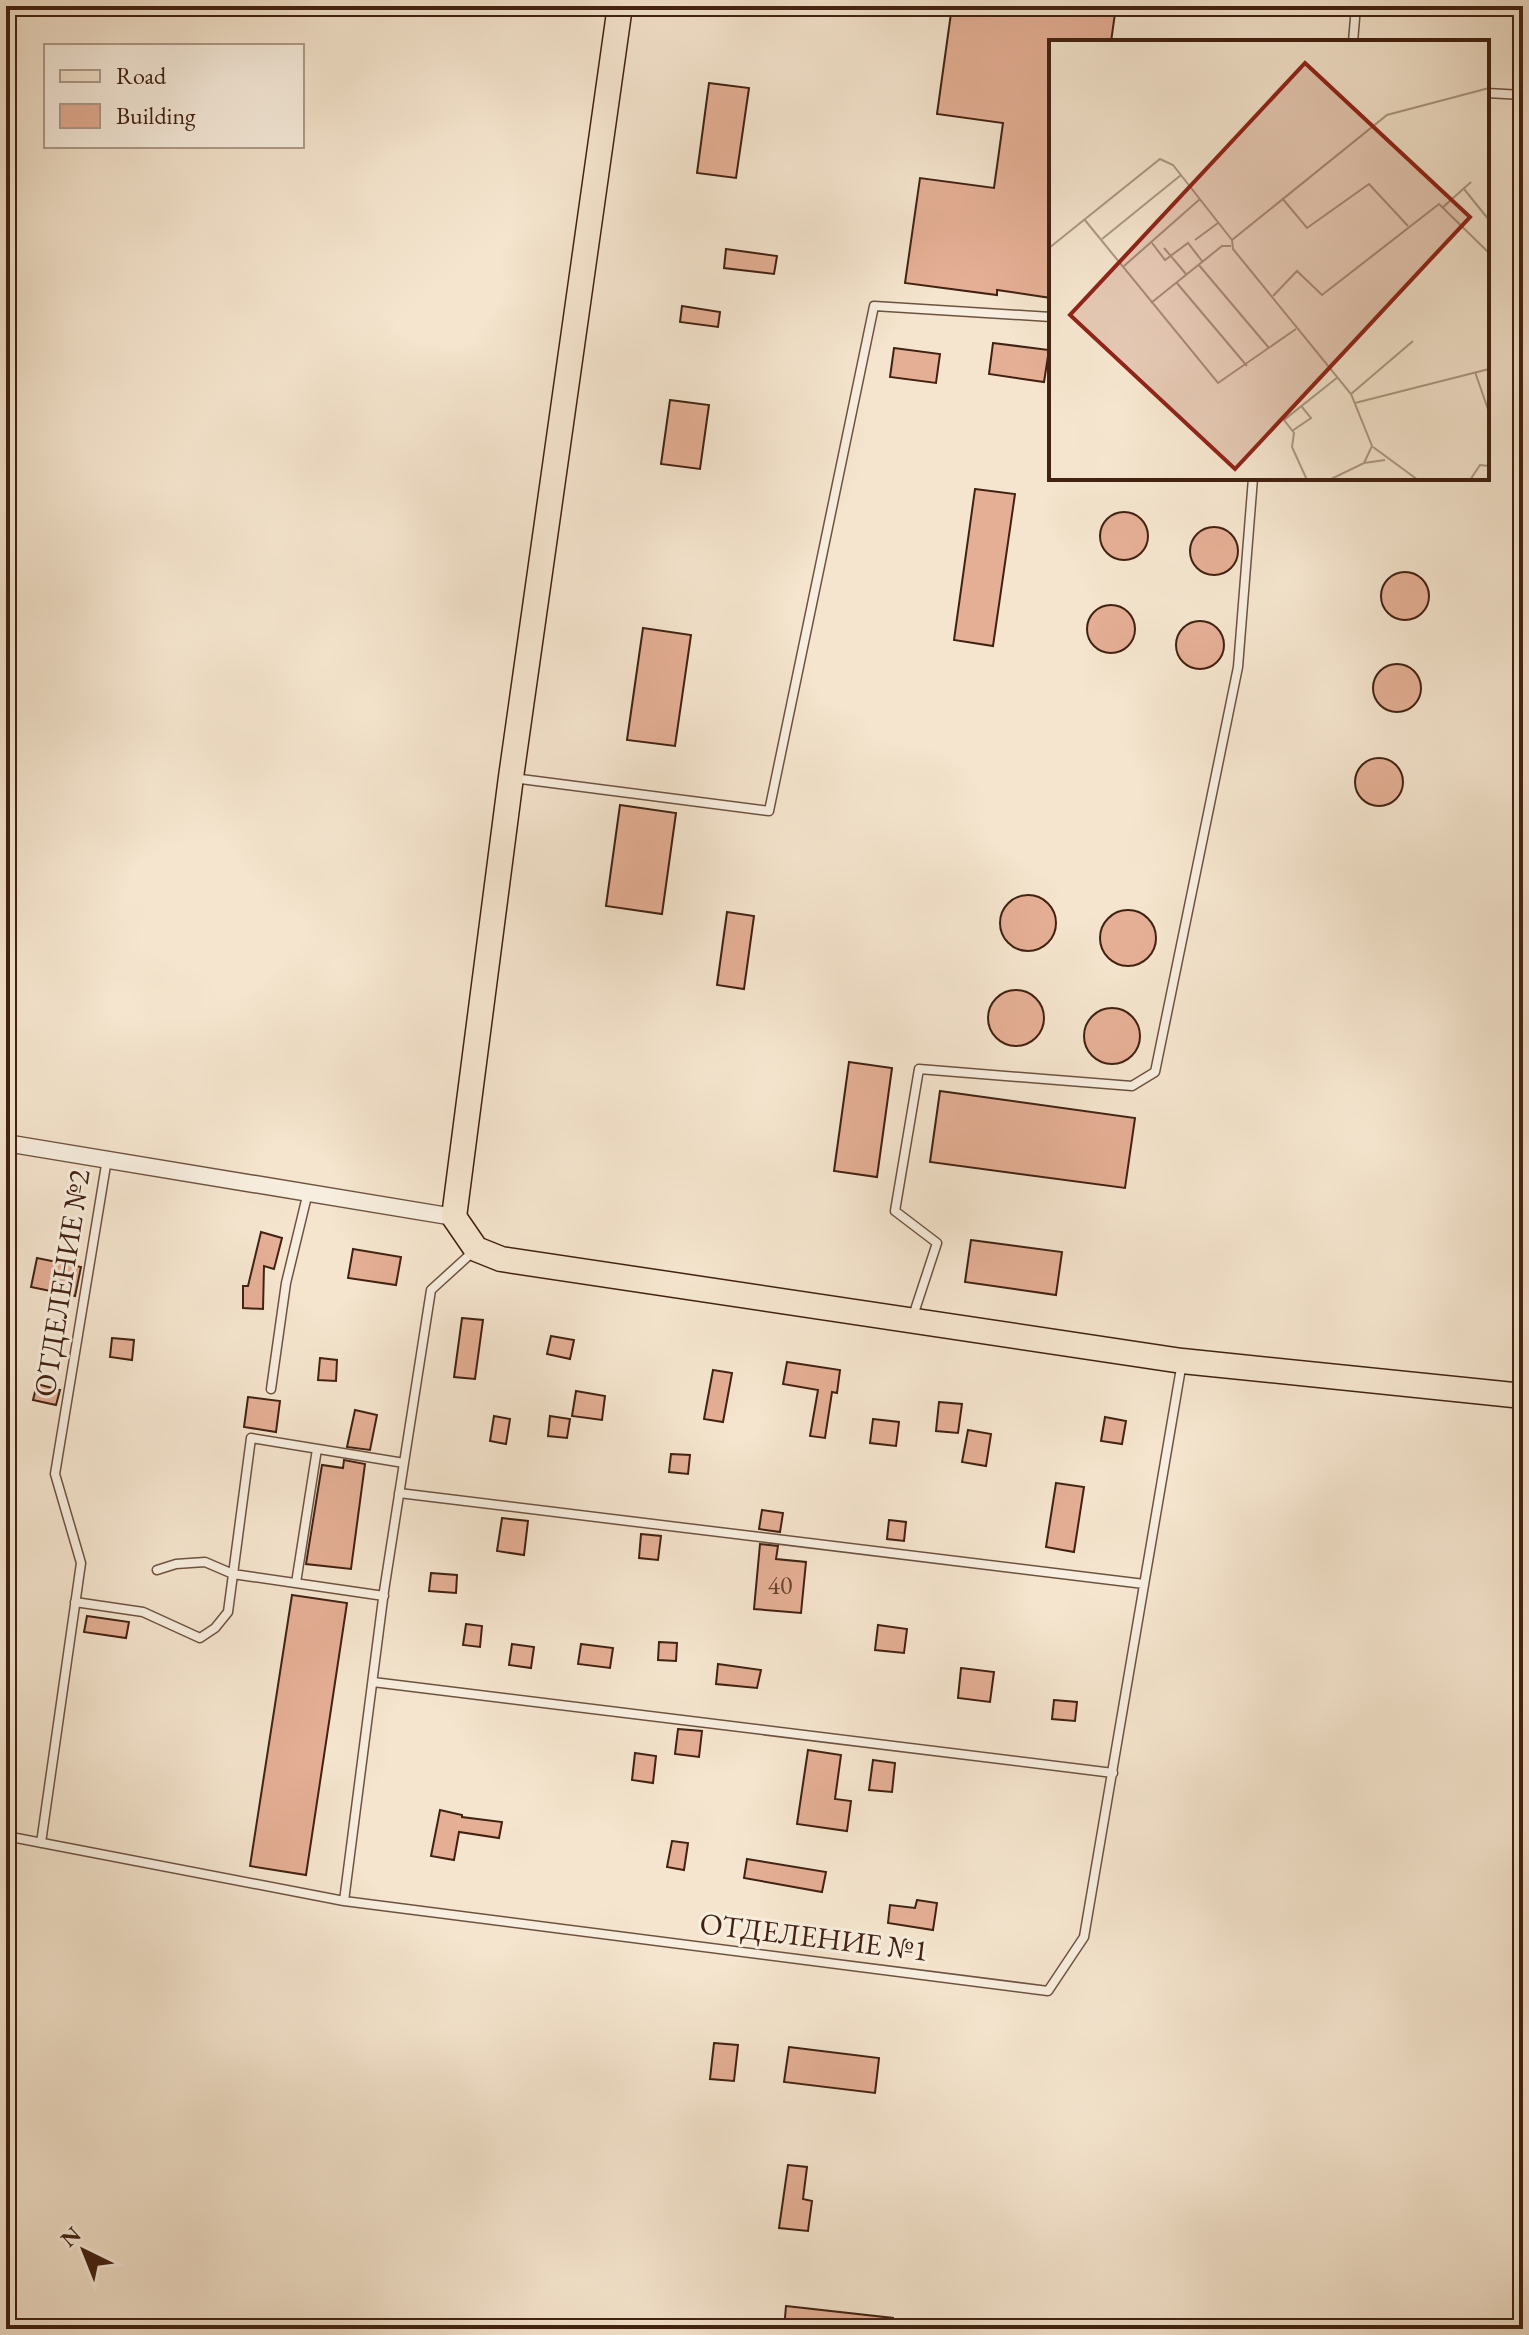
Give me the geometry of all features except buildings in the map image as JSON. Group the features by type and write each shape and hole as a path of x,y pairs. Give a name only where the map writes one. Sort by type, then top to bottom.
{"main road":[{"path":"620,6 511,777 454,1217 476,1249 501,1259 1182,1361 1523,1396"}],"street":[{"path":"6,1143 454,1217"}],"lane":[{"path":"1353,40 1356,6"},
{"path":"1489,93 1523,95"},
{"path":"511,777 769,811 874,306 1049,317"},
{"path":"912,1321 937,1243 895,1211 919,1069 1132,1086 1155,1072 1238,667 1253,480"},
{"name":"ОТДЕЛЕНИЕ №2","path":"41,1843 81,1563 55,1474 107,1159"},
{"path":"271,1389 286,1283 308,1192"},
{"path":"6,1836 344,1901 384,1596 431,1290 476,1249"},
{"name":"ОТДЕЛЕНИЕ №1","path":"344,1901 1048,1991 1084,1937 1182,1361"},
{"path":"75,1602 143,1612 200,1638 215,1628 228,1612 251,1438 404,1463"},
{"path":"296,1583 317,1449"},
{"path":"399,1493 1144,1584"},
{"path":"157,1570 176,1564 205,1562 233,1574 384,1596"},
{"path":"373,1682 1113,1773"}]}
